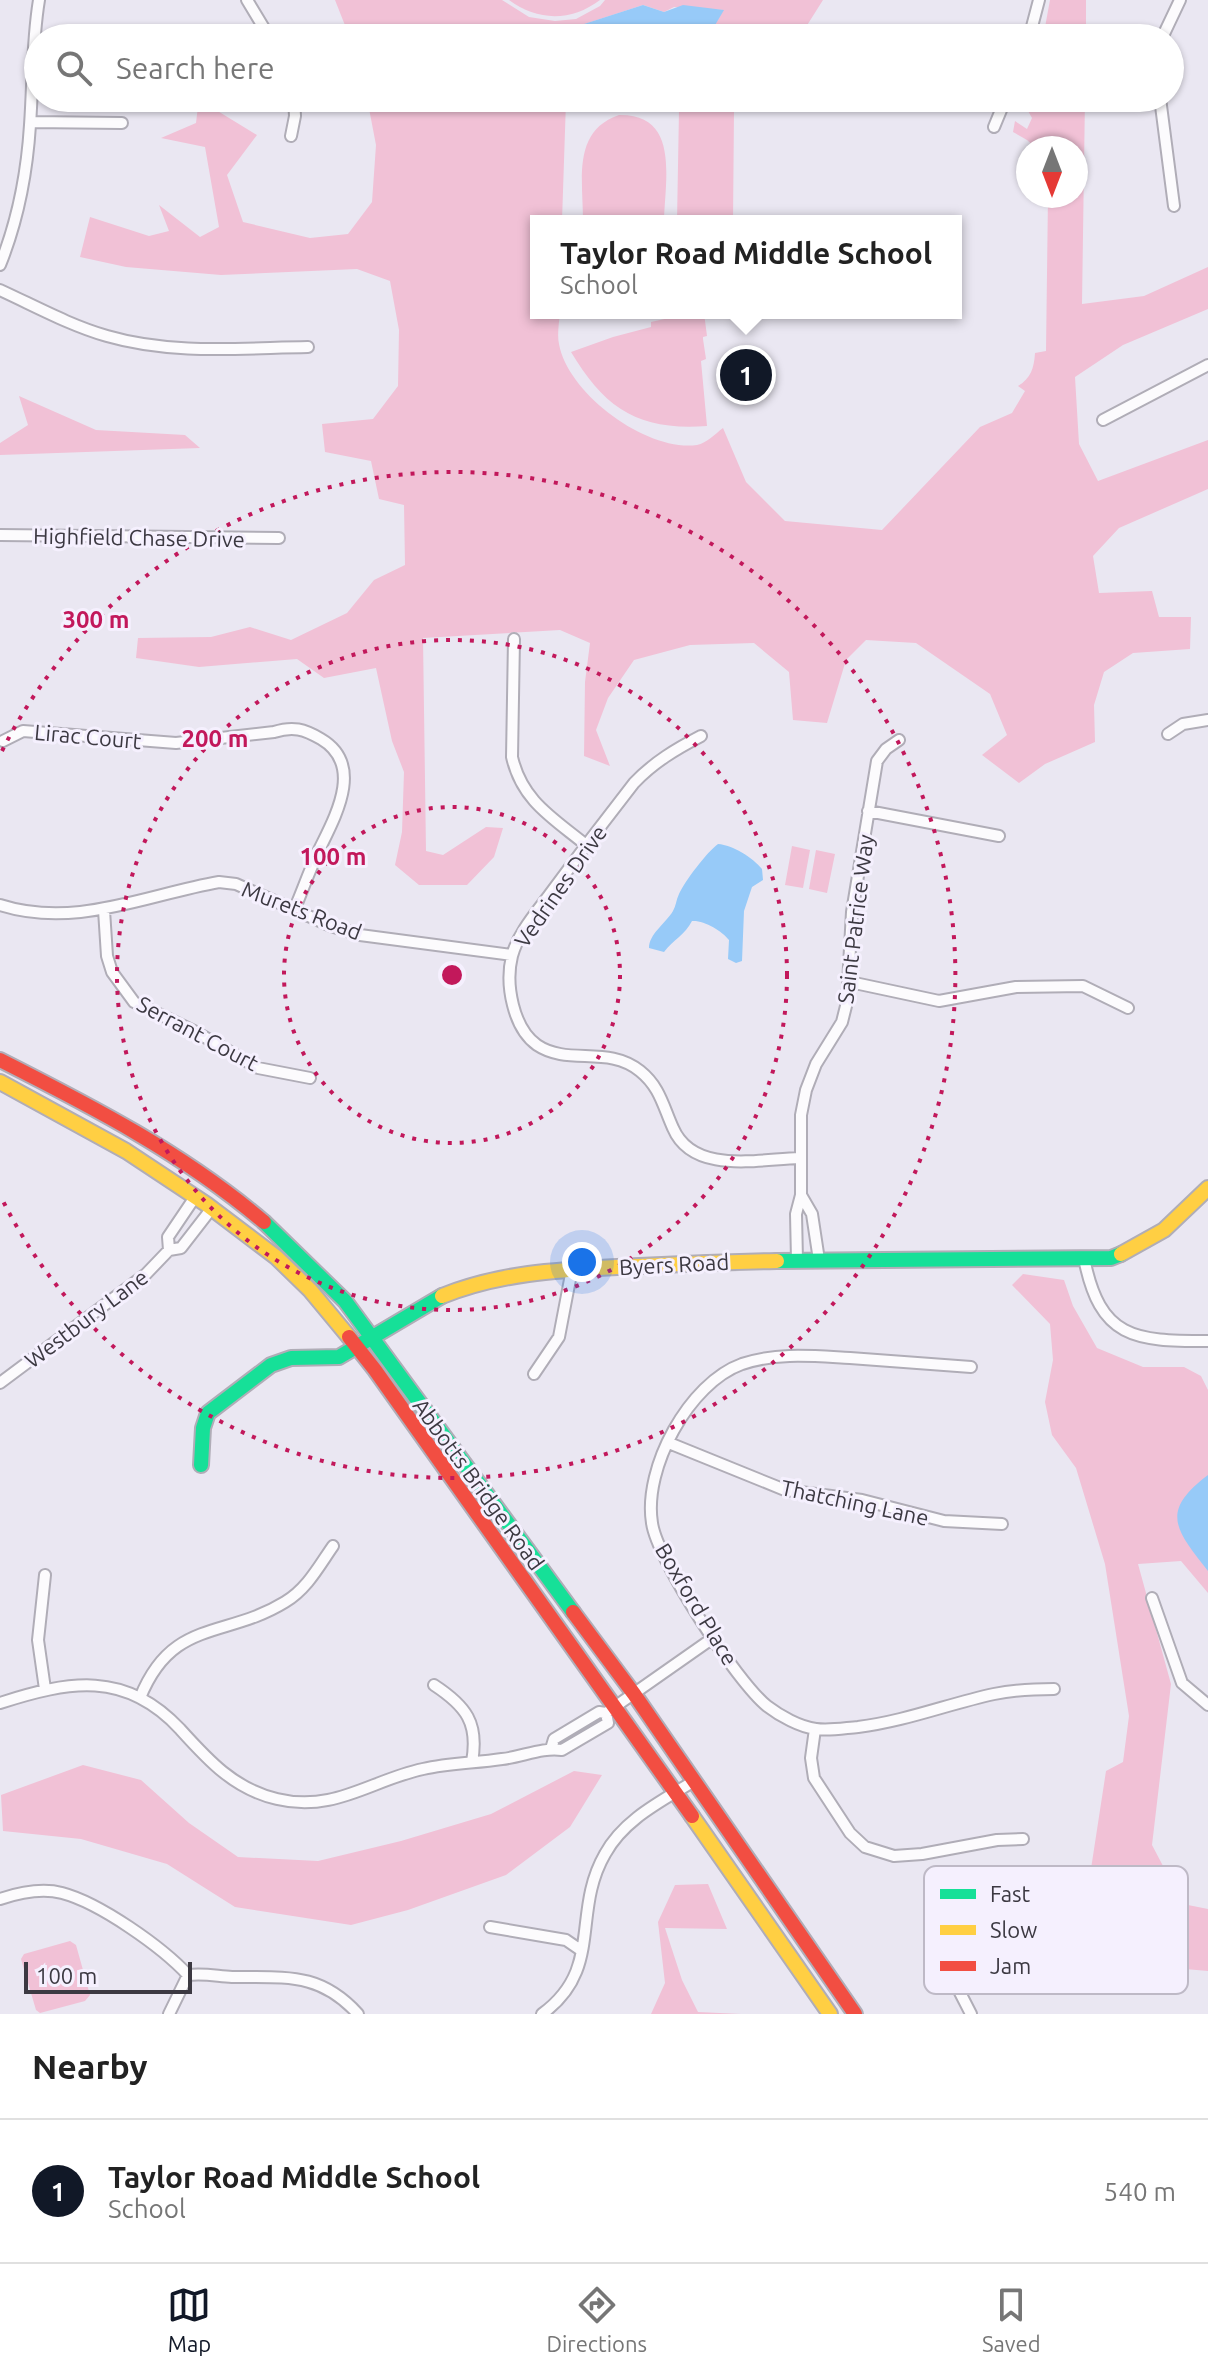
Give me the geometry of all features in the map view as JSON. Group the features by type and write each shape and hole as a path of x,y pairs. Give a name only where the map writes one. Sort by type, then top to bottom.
{"main road":[{"name":"Abbotts Bridge Road","path":"0,1060 130,1127 166,1150 235,1199 314,1267 345,1301 634,1694 855,2014"},
{"name":"Abbotts Bridge Road","path":"0,1082 126,1151 212,1208 310,1290 358,1347 611,1709 676,1793 830,2014"},
{"name":"Byers Road","path":"201,1465 203,1428 212,1408 271,1365 282,1360 339,1357 434,1299 467,1286 506,1276 572,1269 797,1260 1111,1258 1138,1249 1160,1235 1208,1188"}],"street":[{"path":"36,24 39,0"},
{"path":"247,0 262,24"},
{"path":"1033,24 1039,0"},
{"path":"1169,24 1180,0"},
{"path":"0,265 18,209 31,112"},
{"path":"291,136 295,112"},
{"path":"994,127 1000,112"},
{"path":"1162,112 1174,206"},
{"path":"31,122 122,123"},
{"path":"0,290 78,326 136,344 193,349 308,347"},
{"path":"1103,420 1208,365"},
{"name":"Highfield Chase Drive","path":"0,535 279,538"},
{"path":"514,639 512,757 516,773 534,802 586,845"},
{"path":"1168,734 1183,724 1208,720"},
{"name":"Lirac Court","path":"3,741 23,731 176,743 274,732 290,727 304,730 327,742 344,769 344,788 337,814 295,908"},
{"name":"Vedrines Drive","path":"701,736 646,770 527,925 512,955 510,985 518,1022 536,1044 561,1055 611,1057 637,1069 661,1094 678,1138 701,1156 722,1160 799,1158"},
{"name":"Saint Patrice Way","path":"797,1260 801,1115 816,1064 842,1022 850,982 852,912 877,761 886,749 899,740"},
{"path":"868,811 999,836"},
{"name":"Murets Road","path":"0,905 52,915 104,910 219,882 236,884 331,926 360,935 512,955"},
{"name":"Serrant Court","path":"104,910 107,956 112,972 134,1002 196,1032 258,1068 310,1078"},
{"path":"850,982 939,1001 1016,987 1083,986 1128,1008"},
{"name":"Saint Patrice Way","path":"801,1195 812,1214 819,1260"},
{"name":"Westbury Lane","path":"169,1250 168,1237 195,1197"},
{"name":"Westbury Lane","path":"0,1383 146,1274 169,1250 181,1248 212,1208"},
{"path":"1084,1258 1094,1297 1110,1320 1123,1330 1154,1341 1208,1341"},
{"path":"534,1374 559,1337 572,1269"},
{"name":"Boxford Place","path":"971,1367 773,1355 739,1365 715,1378 693,1399 675,1427 653,1490 652,1522 659,1550 713,1638 750,1689 767,1706 788,1719 815,1729 888,1723 993,1694 1054,1689"},
{"name":"Thatching Lane","path":"669,1443 785,1490 853,1498 944,1521 1002,1524"},
{"path":"140,1698 153,1671 175,1647 200,1633 262,1614 285,1602 309,1582 333,1546"},
{"path":"45,1575 38,1640 45,1689"},
{"path":"1152,1598 1182,1683 1208,1705"},
{"path":"0,1703 72,1684 119,1690 140,1698 168,1717 226,1776 251,1791 278,1800 325,1802 422,1769 504,1759 551,1749 562,1750 608,1723 611,1709 713,1638"},
{"path":"434,1685 456,1699 468,1715 474,1739 472,1762"},
{"path":"815,1729 811,1758 814,1778 850,1833 865,1847 894,1856 997,1840 1023,1839"},
{"path":"542,2014 567,1992 577,1974 589,1892 606,1852 631,1821 694,1781"},
{"path":"0,1899 17,1894 59,1892 108,1914 188,1975 292,1977 329,1989 358,2014"},
{"path":"490,1927 566,1940 582,1951"},
{"path":"169,2014 188,1975"},
{"path":"961,1994 971,2014"}],"shaded area":[{"path":"335,0 502,0 529,17 555,21 576,19 605,0 823,0 808,24 715,24 723,10 674,7 664,12 643,5 585,24 344,24"},
{"path":"509,0 600,0 577,12 554,16 531,12"},
{"path":"1050,0 1086,0 1086,24 1046,24"},
{"path":"197,112 219,112 257,135 227,175 243,222 310,238 348,234 372,202 376,145 370,112 566,112 562,215 530,215 530,319 559,319 559,344 565,363 577,382 593,400 634,429 677,445 697,445 723,428 746,482 785,521 882,530 980,427 1012,413 1025,391 1018,386 1031,372 1035,353 1046,351 1048,208 1083,208 1082,304 1144,296 1208,267 1208,309 1123,345 1075,377 1079,444 1098,481 1208,440 1208,489 1119,528 1093,556 1099,593 1152,591 1159,617 1191,617 1190,649 1133,653 1104,672 1094,705 1095,742 1045,764 1019,783 982,755 1007,735 990,694 916,643 866,640 846,660 827,723 793,720 789,672 754,643 690,645 634,660 608,698 596,730 610,766 584,756 585,682 590,643 560,630 423,638 426,851 443,855 486,827 503,828 494,857 467,885 419,885 395,865 402,832 404,772 392,741 376,668 324,678 297,659 199,667 136,658 138,638 211,637 250,627 291,640 347,613 374,580 405,565 404,505 379,499 371,461 325,452 322,424 373,419 398,386 399,330 390,281 357,269 221,275 126,267 80,257 90,217 149,236 169,231 159,205 200,237 219,227 205,147 161,138 196,123"},
{"path":"679,112 734,112 733,215 677,215"},
{"path":"1029,112 1085,112 1084,136 1020,136 1013,132 1015,121 1027,129 1032,118"},
{"path":"619,115 638,118 652,125 660,137 666,169 664,215 583,215 583,159 587,145 604,122"},
{"path":"705,319 706,359 701,361 707,426 662,425 626,412 597,388 571,352 651,327 651,322"},
{"path":"19,396 96,430 185,435 200,448 0,455 0,443 28,425"},
{"path":"792,846 810,850 803,888 785,885"},
{"path":"816,850 835,854 827,893 809,889"},
{"path":"1023,1274 1064,1280 1073,1306 1097,1348 1143,1367 1184,1367 1201,1376 1208,1390 1208,1593 1181,1561 1138,1564 1171,1684 1152,1845 1163,1866 1091,1866 1106,1771 1123,1762 1129,1716 1105,1564 1076,1468 1052,1435 1045,1402 1053,1360 1050,1324 1012,1285"},
{"path":"83,1765 141,1780 189,1823 238,1857 318,1861 401,1841 491,1814 574,1771 602,1775 570,1827 506,1875 408,1910 351,1925 235,1907 167,1864 81,1839 3,1831 1,1795"},
{"path":"708,1884 727,1929 665,1928 682,1980 698,2012 741,2014 651,2014 665,1983 658,1922 675,1885"},
{"path":"1188,1905 1208,1909 1208,1971 1188,1969"},
{"path":"70,1941 76,1945 90,1995 85,2001 40,2013 36,2010 21,1959 24,1954"}],"water":[{"path":"643,5 664,12 683,5 724,10 716,24 584,24"},
{"path":"718,844 742,853 762,869 763,880 752,887 744,911 742,961 736,963 728,959 729,940 712,927 697,921 692,921 664,952 649,948 654,934 673,911 686,882"},
{"path":"1208,1475 1208,1571 1181,1532 1178,1511 1193,1488"}],"traffic: fast":[{"path":"264,1222 345,1301 573,1612"},
{"path":"777,1261 1111,1258 1121,1254"},
{"path":"201,1465 203,1428 208,1413 271,1365 291,1358 339,1357 442,1296"}],"traffic: slow":[{"path":"0,1082 126,1151 206,1204 276,1257 310,1290 349,1337"},
{"path":"1121,1254 1164,1230 1208,1188"},
{"path":"442,1296 485,1282 550,1271 777,1261"},
{"path":"692,1816 830,2014"}],"traffic: jam":[{"path":"0,1060 170,1153 234,1197 264,1222"},
{"path":"349,1337 692,1816"},
{"path":"573,1612 634,1694 855,2014"}],"place":[{"name":"Taylor Road Middle School","path":"746,375"}]}
